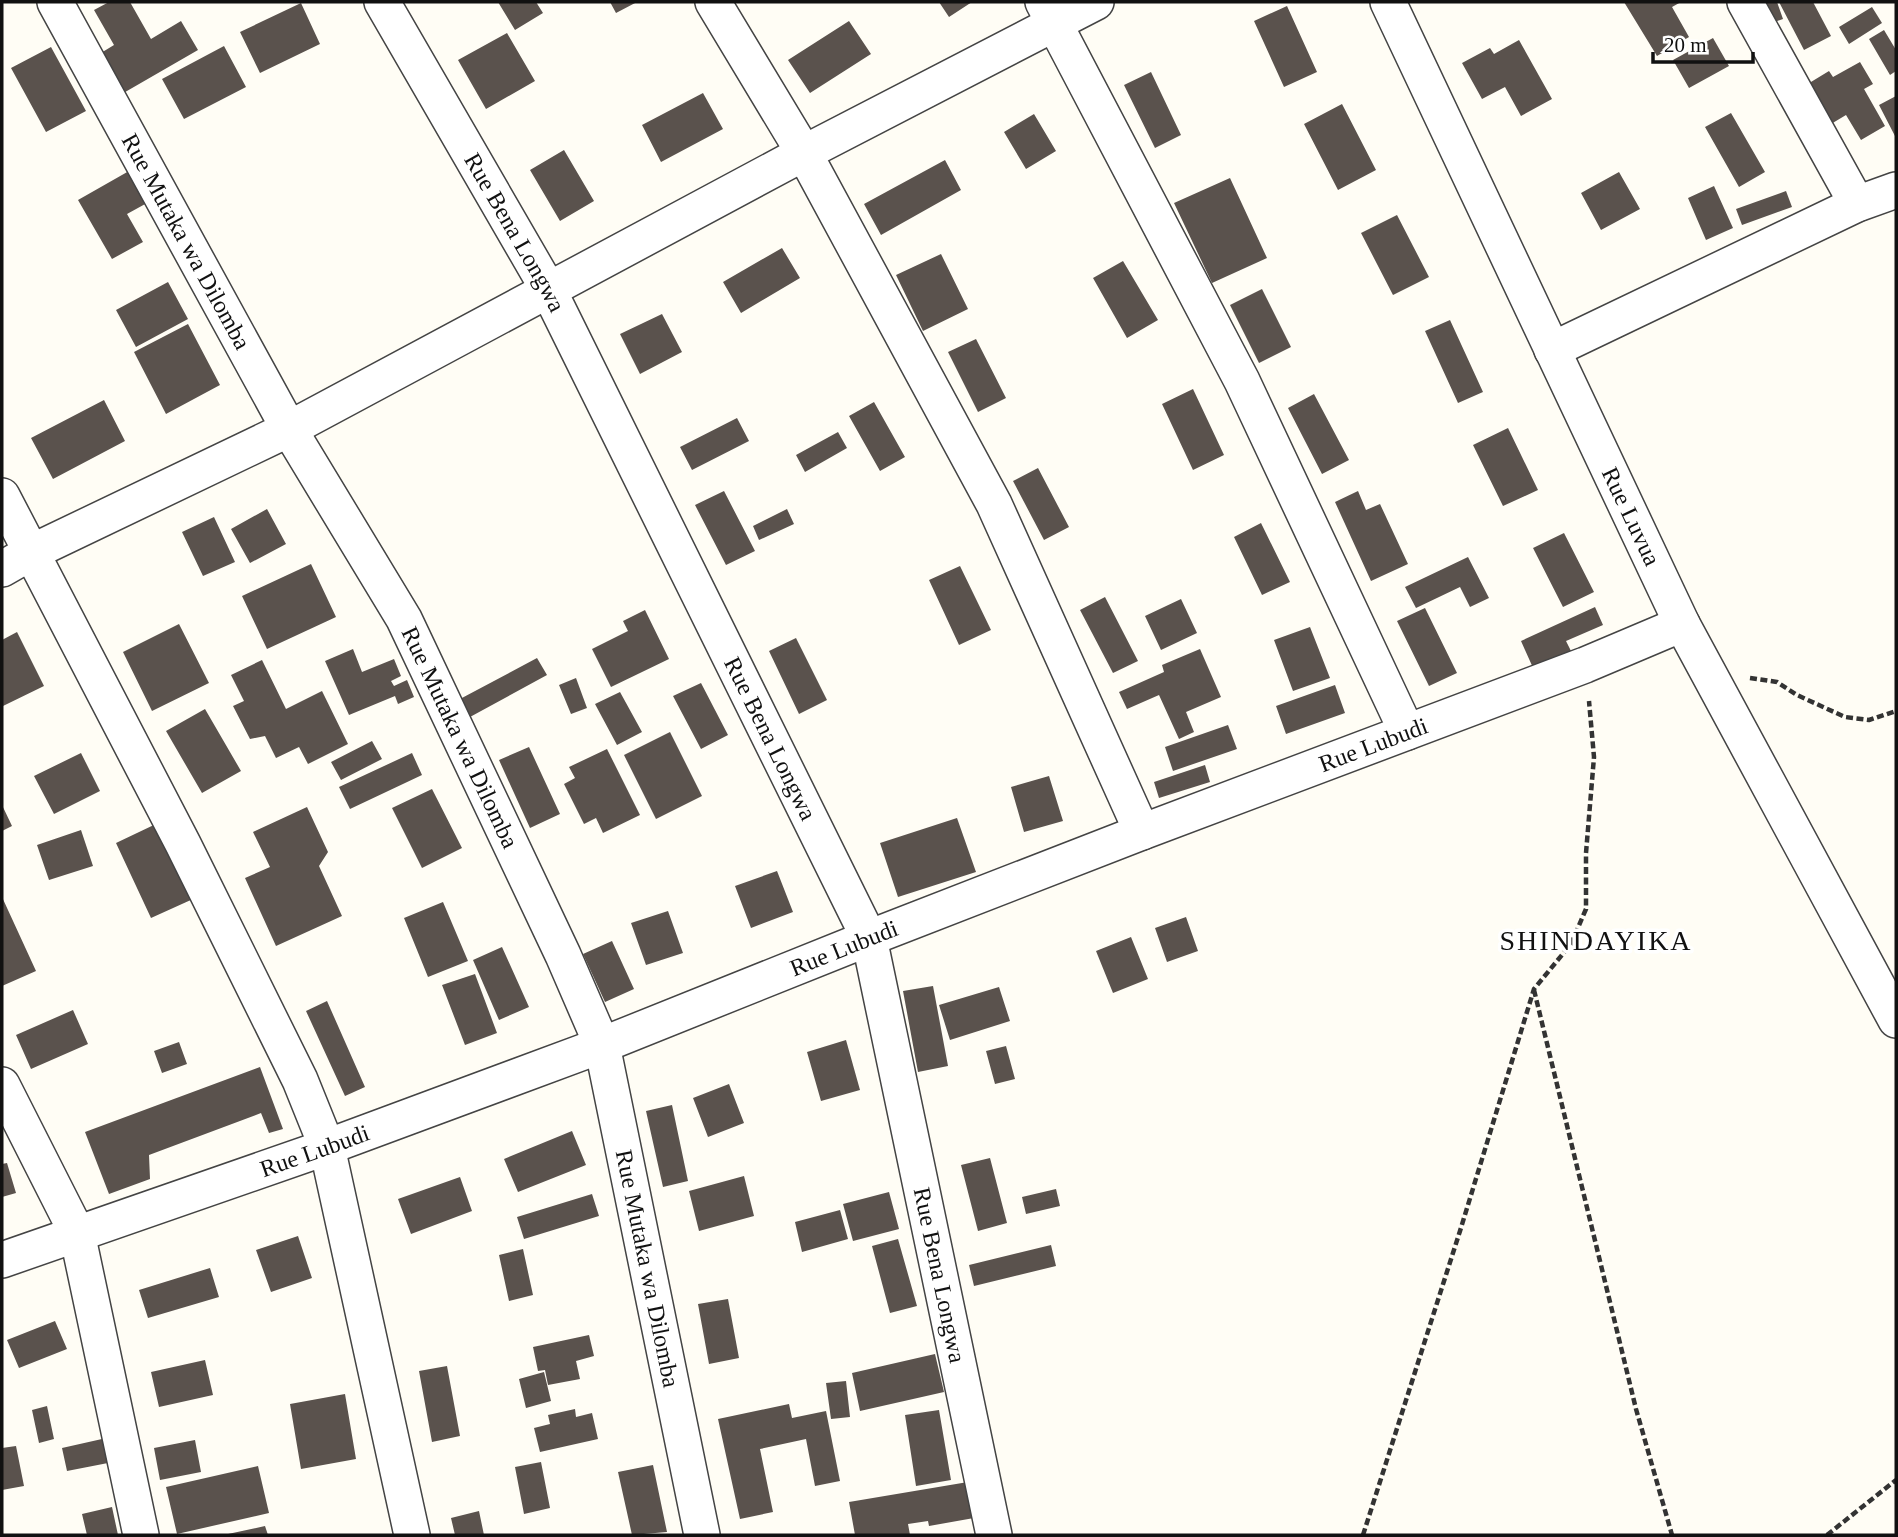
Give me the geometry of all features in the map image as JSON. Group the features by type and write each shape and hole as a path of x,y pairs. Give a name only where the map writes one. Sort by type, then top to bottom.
{"street":[{"name":"Rue Mutaka wa Dilomba","path":"55,2 289,429 404,619 563,955 602,1045 702,1535"},
{"name":"Rue Bena Longwa","path":"382,2 548,289 869,937 994,1535"},
{"path":"713,2 804,153 994,504 1142,832"},
{"path":"16,561 289,429 804,153 1049,13 1096,2"},
{"name":"Rue Luvua","path":"1388,2 1682,624 1896,1020"},
{"path":"1745,2 1857,204"},
{"path":"1049,13 1242,381 1407,732"},
{"path":"1552,350 1857,204 1896,190"},
{"path":"2,496 16,561 183,844 300,1080 327,1147 412,1535"},
{"name":"Rue Lubudi","path":"2,1260 327,1147 602,1045 869,937 1585,665 1682,624"},
{"path":"2,1085 77,1233 141,1535"}],"path":[{"path":"1363,1535 1457,1244 1534,989 1571,944 1586,909 1586,853 1594,757 1585,665"},
{"path":"1710,674 1763,678 1777,682 1797,695 1845,716 1869,720 1896,711"},
{"path":"1534,989 1636,1409 1672,1535"},
{"path":"1827,1535 1896,1480"}],"building":[{"path":"109,2 130,2 151,39 181,21 198,50 120,95 96,56 114,45 94,10"},
{"path":"498,2 536,2 543,13 515,30"},
{"path":"610,2 637,2 616,13"},
{"path":"939,2 972,2 949,17"},
{"path":"1624,2 1681,2 1672,7 1689,37 1657,56"},
{"path":"1755,2 1777,2 1783,19 1763,26"},
{"path":"1779,2 1813,2 1831,36 1804,50"},
{"path":"301,3 320,44 260,73 240,32"},
{"path":"1287,6 1317,72 1284,87 1254,21"},
{"path":"1872,7 1882,23 1849,44 1839,27"},
{"path":"849,21 871,54 810,93 788,60"},
{"path":"1884,30 1896,50 1896,71 1890,75 1869,39"},
{"path":"507,33 535,81 486,109 458,60"},
{"path":"1713,38 1729,66 1689,88 1673,60"},
{"path":"1519,40 1552,99 1521,116 1505,87 1482,99 1462,63 1490,48 1494,54"},
{"path":"224,46 246,87 184,119 162,79"},
{"path":"51,47 86,111 46,132 11,68"},
{"path":"1860,62 1873,84 1864,89 1885,126 1861,140 1846,115 1821,130 1806,85 1829,71 1833,77"},
{"path":"1151,72 1181,135 1155,148 1124,85"},
{"path":"703,93 723,129 661,162 642,125"},
{"path":"1896,96 1896,138 1879,105"},
{"path":"1342,104 1376,170 1338,190 1304,124"},
{"path":"1731,113 1765,172 1739,187 1705,127"},
{"path":"1034,114 1056,151 1026,169 1004,132"},
{"path":"564,150 594,201 560,221 530,170"},
{"path":"945,160 961,190 881,235 864,204"},
{"path":"129,171 147,203 127,214 143,242 112,259 78,200"},
{"path":"1619,172 1640,209 1601,230 1581,193"},
{"path":"1230,178 1267,258 1212,283 1174,203"},
{"path":"1714,186 1733,228 1706,240 1688,198"},
{"path":"1786,191 1792,207 1742,225 1736,209"},
{"path":"1397,215 1429,277 1393,295 1361,233"},
{"path":"782,248 800,278 741,313 723,282"},
{"path":"941,254 968,309 923,331 896,275"},
{"path":"1123,261 1158,320 1127,338 1093,278"},
{"path":"168,282 188,319 136,347 116,310"},
{"path":"1262,289 1291,347 1259,363 1230,305"},
{"path":"662,314 682,352 640,374 620,334"},
{"path":"1450,320 1483,392 1458,403 1425,331"},
{"path":"188,324 220,385 166,414 134,352"},
{"path":"976,339 1006,398 978,412 948,352"},
{"path":"1193,389 1224,455 1193,470 1162,404"},
{"path":"1314,394 1349,460 1322,474 1288,408"},
{"path":"104,400 125,441 53,479 31,438"},
{"path":"874,402 905,457 880,471 849,416"},
{"path":"737,418 749,441 692,470 680,447"},
{"path":"1508,428 1538,490 1503,506 1473,445"},
{"path":"838,432 847,448 805,472 796,455"},
{"path":"1038,468 1069,527 1044,540 1013,481"},
{"path":"724,491 755,551 726,565 695,505"},
{"path":"1358,491 1366,510 1380,504 1408,564 1371,581 1335,502"},
{"path":"267,509 286,544 250,563 231,529"},
{"path":"787,509 794,524 759,540 753,526"},
{"path":"214,517 235,562 203,576 182,532"},
{"path":"1261,523 1290,582 1262,595 1234,537"},
{"path":"1564,533 1594,592 1563,607 1533,548"},
{"path":"1468,557 1489,598 1470,607 1460,587 1416,608 1405,587"},
{"path":"311,564 336,617 267,649 242,596"},
{"path":"960,566 991,630 959,645 929,580"},
{"path":"1105,597 1138,661 1113,673 1080,610"},
{"path":"1181,599 1197,633 1161,650 1145,616"},
{"path":"1595,607 1603,625 1566,641 1572,653 1534,670 1521,641"},
{"path":"1425,608 1457,673 1429,686 1397,621"},
{"path":"645,610 669,659 611,687 592,649 628,631 623,621"},
{"path":"179,624 209,683 152,711 123,652"},
{"path":"1310,627 1330,678 1293,691 1274,640"},
{"path":"17,632 44,686 3,706 2,640"},
{"path":"796,638 827,700 799,714 769,651"},
{"path":"353,649 362,672 394,659 401,676 391,681 394,686 407,680 414,697 398,704 395,696 349,715 325,661"},
{"path":"1200,649 1221,697 1186,712 1194,732 1179,739 1159,695 1127,709 1119,692 1164,672 1162,665"},
{"path":"537,658 547,675 470,717 460,699"},
{"path":"262,660 286,709 322,691 348,744 308,764 299,747 276,758 265,736 250,739 233,706 244,701 231,675"},
{"path":"576,678 587,708 571,714 559,685"},
{"path":"701,683 728,735 701,749 673,696"},
{"path":"1335,685 1345,713 1286,734 1276,706"},
{"path":"620,692 642,732 617,745 595,704"},
{"path":"205,709 241,771 202,793 166,731"},
{"path":"1228,725 1237,749 1173,771 1165,747"},
{"path":"670,732 702,796 656,819 624,755"},
{"path":"372,741 382,759 341,780 331,762"},
{"path":"529,747 560,814 530,828 499,760"},
{"path":"607,749 640,815 603,833 596,818 584,824 564,784 575,778 569,767"},
{"path":"81,753 100,791 54,814 34,776"},
{"path":"412,753 422,775 350,809 339,787"},
{"path":"1205,765 1210,782 1159,798 1154,782"},
{"path":"1049,776 1063,821 1024,832 1011,787"},
{"path":"432,789 462,848 422,868 392,808"},
{"path":"2,805 12,826 2,831"},
{"path":"307,807 328,852 319,866 342,916 276,946 245,878 270,867 253,832"},
{"path":"957,818 976,872 898,897 880,843"},
{"path":"158,823 193,899 151,918 116,843"},
{"path":"81,830 93,866 49,880 37,845"},
{"path":"777,871 793,912 751,928 735,886"},
{"path":"2,897 36,971 2,986"},
{"path":"443,902 468,961 428,977 404,918"},
{"path":"668,911 683,953 646,965 631,923"},
{"path":"1186,917 1198,951 1167,962 1155,928"},
{"path":"1131,937 1148,979 1113,993 1096,951"},
{"path":"612,941 634,989 605,1002 583,954"},
{"path":"502,947 529,1007 499,1020 473,960"},
{"path":"475,974 497,1033 465,1045 442,985"},
{"path":"933,986 948,1066 918,1072 903,991"},
{"path":"999,987 1010,1021 950,1040 939,1005"},
{"path":"327,1001 365,1087 345,1096 306,1011"},
{"path":"73,1010 88,1044 31,1069 16,1035"},
{"path":"846,1040 860,1090 821,1101 807,1052"},
{"path":"179,1042 187,1064 162,1073 154,1051"},
{"path":"1006,1046 1015,1079 995,1084 986,1051"},
{"path":"260,1067 283,1129 269,1133 261,1113 149,1155 150,1179 109,1194 85,1132"},
{"path":"729,1084 744,1123 708,1137 693,1098"},
{"path":"672,1105 688,1181 663,1187 646,1111"},
{"path":"572,1131 586,1165 518,1192 504,1159"},
{"path":"990,1158 1007,1223 978,1231 961,1165"},
{"path":"7,1163 16,1193 2,1197 2,1164"},
{"path":"744,1176 754,1216 699,1231 689,1191"},
{"path":"460,1177 472,1211 411,1234 398,1199"},
{"path":"1056,1189 1060,1206 1026,1214 1022,1197"},
{"path":"889,1192 899,1229 853,1241 843,1204"},
{"path":"592,1194 599,1216 524,1239 517,1217"},
{"path":"840,1210 848,1239 802,1252 795,1222"},
{"path":"298,1236 312,1278 271,1292 256,1250"},
{"path":"898,1239 917,1306 890,1313 872,1246"},
{"path":"1051,1245 1056,1266 974,1286 969,1265"},
{"path":"523,1249 533,1295 509,1301 499,1255"},
{"path":"210,1268 219,1297 148,1318 139,1290"},
{"path":"728,1299 739,1358 709,1364 698,1304"},
{"path":"55,1321 67,1349 19,1368 7,1340"},
{"path":"589,1335 594,1356 576,1361 580,1379 548,1385 545,1370 538,1371 533,1347"},
{"path":"935,1354 944,1392 860,1411 852,1373"},
{"path":"205,1360 213,1395 159,1407 151,1372"},
{"path":"447,1366 460,1436 432,1442 419,1371"},
{"path":"544,1372 551,1401 526,1408 519,1379"},
{"path":"846,1381 850,1417 831,1419 826,1383"},
{"path":"345,1394 356,1459 301,1469 290,1404"},
{"path":"789,1404 792,1418 826,1411 840,1481 815,1486 806,1439 760,1449 773,1512 740,1519 718,1419"},
{"path":"47,1406 54,1439 39,1443 32,1410"},
{"path":"575,1409 576,1417 592,1413 598,1439 540,1452 534,1428 550,1424 548,1415"},
{"path":"939,1410 951,1480 916,1486 905,1415"},
{"path":"102,1439 108,1463 67,1471 62,1448"},
{"path":"195,1440 201,1472 160,1480 154,1448"},
{"path":"16,1446 24,1486 2,1490 2,1448"},
{"path":"541,1462 550,1508 524,1514 515,1467"},
{"path":"653,1465 667,1532 632,1535 618,1472"},
{"path":"258,1466 269,1513 177,1534 166,1487"},
{"path":"968,1482 974,1518 929,1526 928,1521 908,1524 910,1535 855,1535 849,1502"},
{"path":"112,1507 118,1535 87,1535 82,1514"},
{"path":"479,1511 484,1535 455,1535 451,1518"},
{"path":"265,1526 268,1535 228,1535 228,1534"}],"district":[{"name":"SHINDAYIKA","path":"1596,940"}]}
